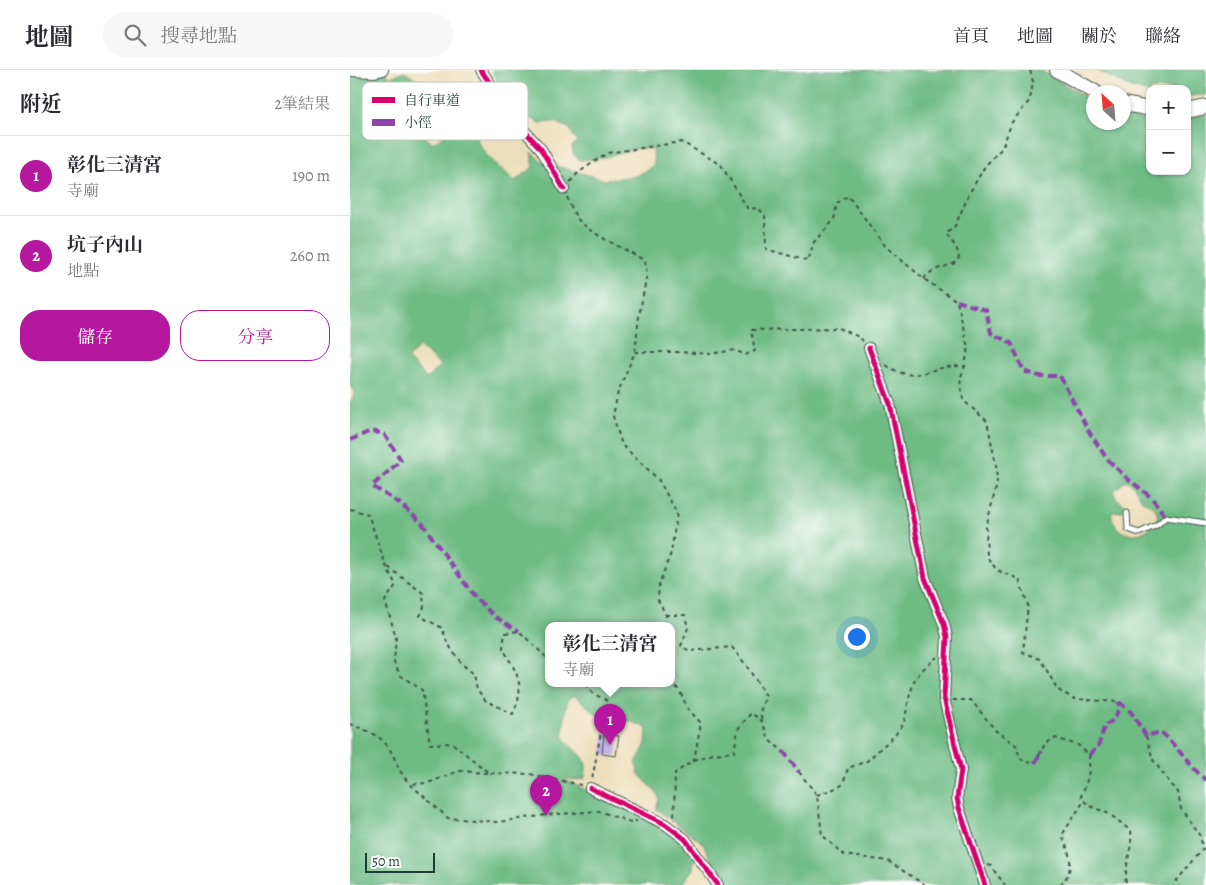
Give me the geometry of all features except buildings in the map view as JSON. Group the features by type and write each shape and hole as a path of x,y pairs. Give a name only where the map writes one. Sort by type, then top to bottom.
{"main road":[{"path":"1057,70 1086,87"},
{"path":"1131,105 1146,108"},
{"path":"1191,110 1206,107"}],"street":[{"path":"350,71 375,72 383,70"},
{"path":"481,70 489,82"},
{"path":"528,135 541,149 564,189"},
{"path":"871,353 890,404 925,578 944,624 947,637 944,698 961,770 957,798 986,885"},
{"path":"590,788 665,824 685,839 718,885"}],"lane":[{"path":"1127,513 1128,529 1140,533 1157,525 1166,517 1206,523"}],"path":[{"path":"924,279 928,273 950,265 959,259 957,247 946,234 954,226 969,194 986,166 1002,148 1012,122 1030,100 1033,82 1030,70"},
{"path":"665,622 666,615 658,600 659,584 671,553 677,513 658,479 622,445 612,416 618,392 635,352 647,274 646,261 594,232 578,219 564,189 578,173 607,153 682,142 721,166 748,208 758,208 765,215 766,249 808,261 814,242 834,220 837,203 848,196 886,246 924,279 957,301 968,348 965,366 960,379 963,400 987,420 996,465 997,484 986,527 987,557 997,570 1019,579 1028,605 1023,652 1040,658 1058,690 1075,699 1119,702"},
{"path":"635,352 710,354 735,350 745,355 755,351 750,330 839,328 859,337 871,353 895,371 912,376 947,367 965,366"},
{"path":"350,509 368,514 386,566 396,585 385,601 396,637 394,662 400,675 422,690 430,744 452,743 489,773"},
{"path":"386,566 423,593 424,607 420,616 442,628 447,642 454,653 463,665 474,674 477,689 486,701 513,714 518,701 520,687 516,672 503,648 505,633 519,631 545,656"},
{"path":"666,615 685,615 688,628 681,646 690,652 732,647 766,696 760,712 762,721 769,740 783,751"},
{"path":"817,795 843,784 848,768 867,761 895,735 904,724 915,679 937,657 947,637"},
{"path":"675,685 688,709 701,723 694,760"},
{"path":"410,784 428,782 459,771 530,774 590,788 601,732 610,713 606,700 592,693 588,687"},
{"path":"944,698 971,700 996,731 1016,745 1020,758 1023,760 1035,763 1045,744 1055,738 1078,745 1090,754 1090,768 1081,796 1093,808 1108,814 1131,830 1132,842 1128,852 1125,875 1126,885"},
{"path":"665,824 674,821 675,773 694,760 713,754 734,752 738,729 752,713 762,721"},
{"path":"350,724 385,742 398,768 410,784 448,818 498,822 547,815 599,811 630,822 654,819"},
{"path":"1146,736 1153,760 1178,792 1181,809 1200,836 1202,849 1172,885"},
{"path":"798,772 817,795 822,835 844,855 888,861 925,885"},
{"path":"1060,885 1066,879 1071,862 1062,835 1084,801"}],"green space":[{"path":"350,70 385,70 389,78 403,72 422,82 362,82 362,140 428,140 432,143 438,140 478,140 493,162 515,181 534,167 531,152 543,162 605,180 635,176 649,170 654,163 653,149 638,148 602,158 580,160 574,155 572,147 577,141 569,128 555,122 540,123 528,117 528,82 498,82 492,70 1040,70 1086,97 1086,130 1131,130 1131,117 1146,120 1146,175 1191,175 1191,117 1206,115 1206,885 724,885 702,842 656,809 659,798 657,793 639,774 636,763 646,744 647,728 627,720 596,714 576,696 571,696 567,705 563,731 568,744 582,756 586,769 584,779 564,778 672,831 694,857 693,869 681,885 350,885 350,403 354,396 354,389 350,387","holes":["419,347 440,365 427,379 408,359","1126,480 1132,485 1143,501 1154,507 1157,514 1152,526 1138,534 1122,532 1116,526 1112,516 1112,512 1123,511 1127,507 1115,497 1114,491"]},
{"path":"1097,70 1206,70 1206,95 1191,96 1191,85 1146,85 1146,92 1131,88 1131,85 1125,85"}],"marked path":[{"path":"957,301 986,310 991,333 1011,343 1024,371 1039,376 1060,376 1088,430 1107,459 1152,498 1166,517"},
{"path":"350,440 371,431 384,434 401,460 372,486 399,503 422,523 474,596 495,617 519,631"},
{"path":"1119,702 1131,712 1146,736 1161,732 1206,780"},
{"path":"1089,755 1098,747 1105,725 1116,716 1119,702"},
{"path":"783,751 799,772"},
{"path":"1035,763 1042,751"}],"cycle path":[{"path":"481,70 489,82"},
{"path":"528,135 541,149 564,189"},
{"path":"869,348 890,404 925,578 944,624 947,637 944,698 961,770 957,798 985,885"},
{"path":"590,788 665,824 685,839 718,885"}],"place":[{"name":"彰化三清宮","path":"610,745"},
{"name":"坑子內山","path":"546,816"}]}
